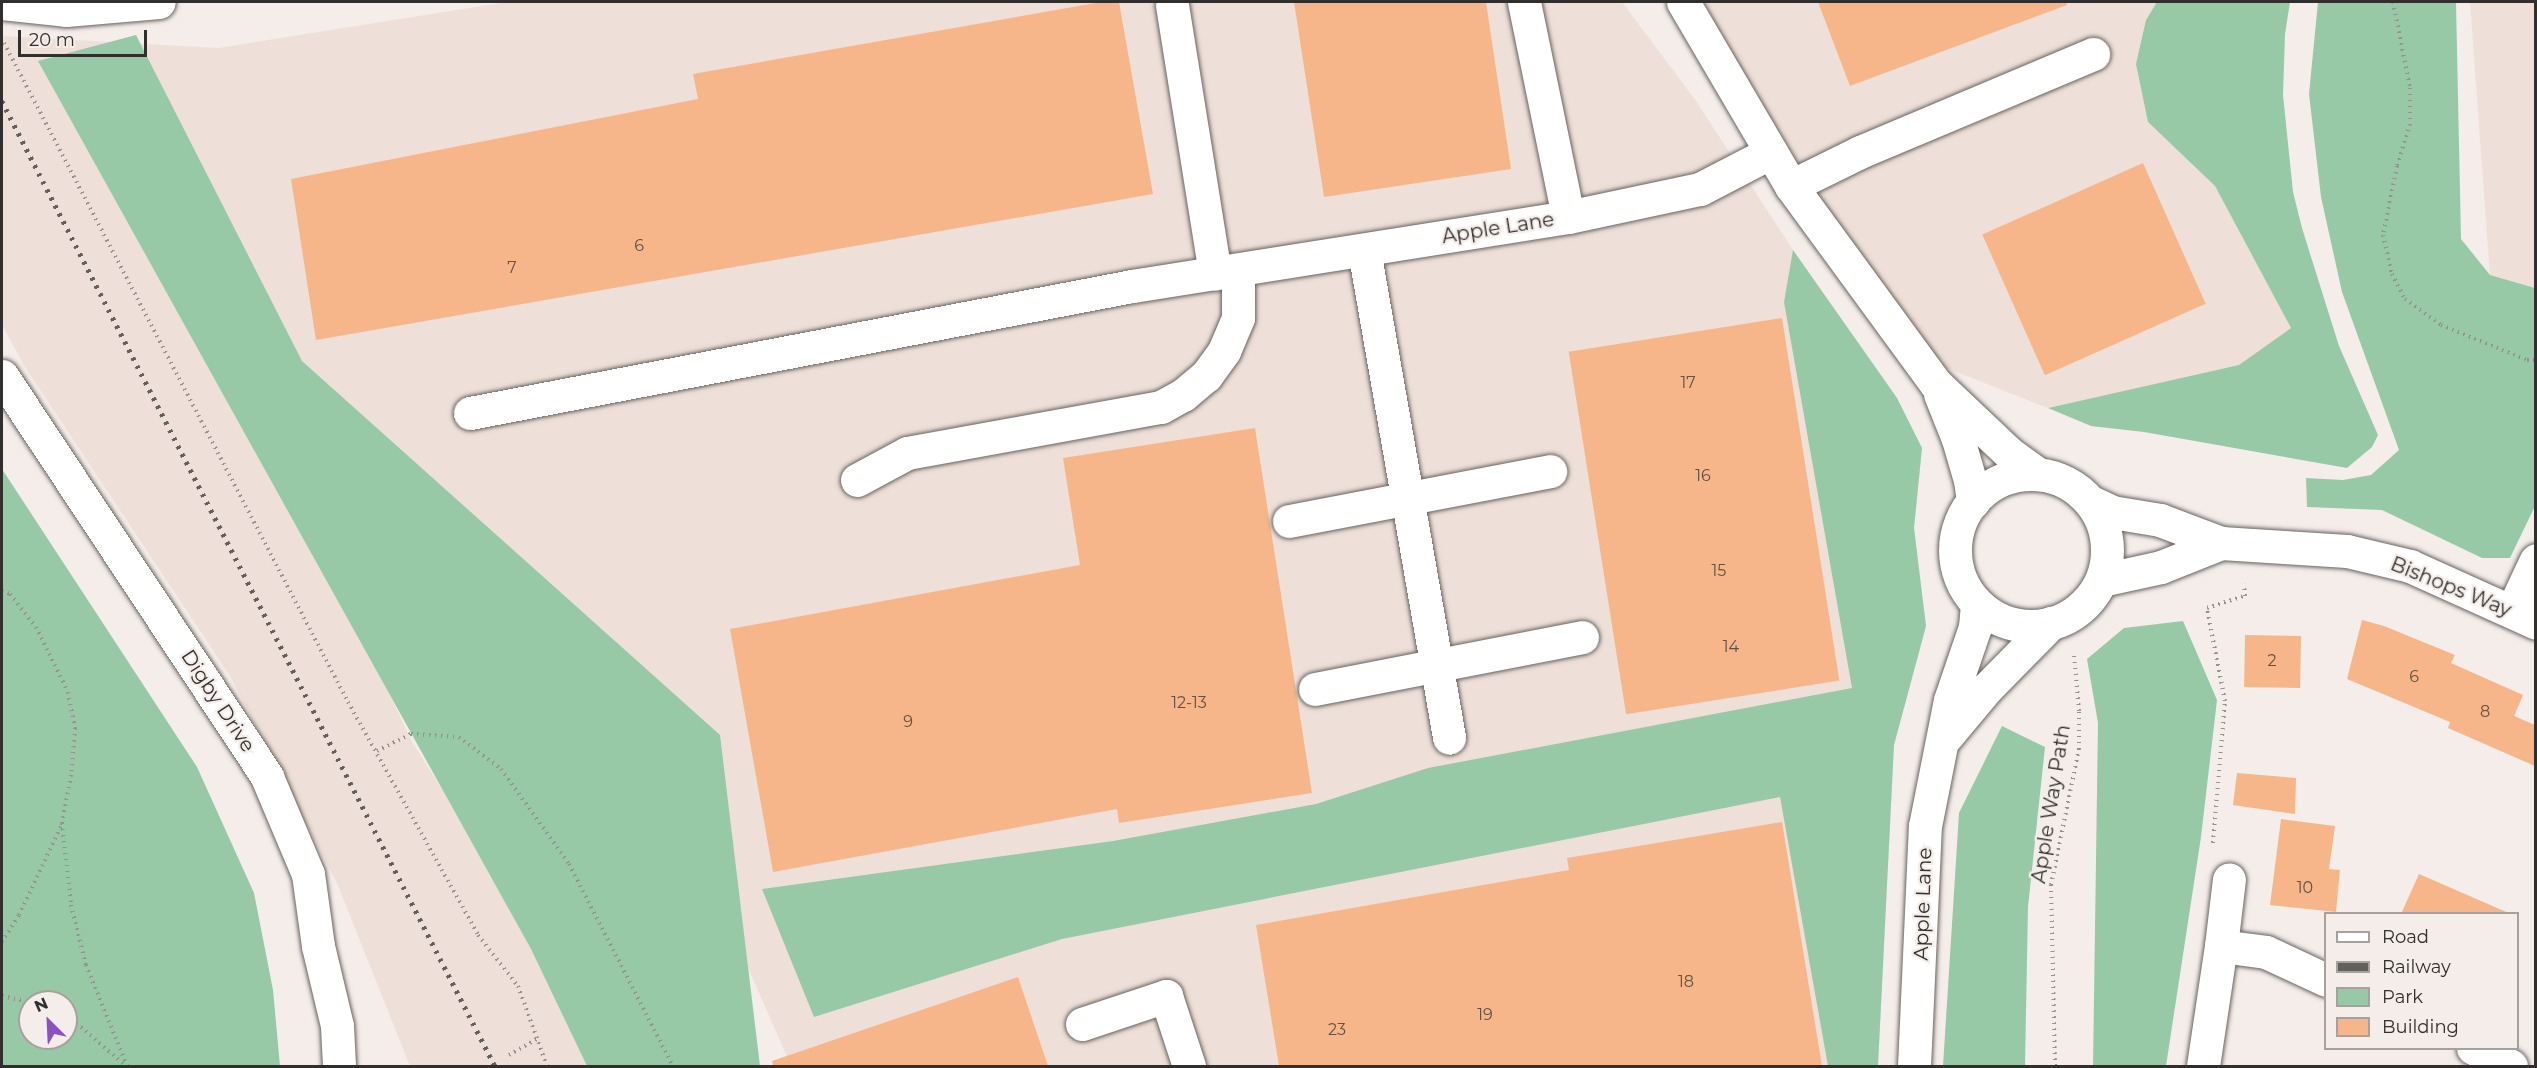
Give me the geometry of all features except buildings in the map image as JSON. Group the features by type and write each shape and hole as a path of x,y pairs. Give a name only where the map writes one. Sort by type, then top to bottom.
{"street":[{"path":"2,3 66,10 159,2"},
{"path":"1524,2 1568,217"},
{"path":"1683,2 1791,186 1936,384 2009,453 2038,474"},
{"path":"857,480 907,453 1161,406 1183,395 1206,376 1224,351 1238,318 1194,140 1172,5"},
{"path":"1791,186 1860,152 2093,54"},
{"name":"Apple Lane","path":"470,412 1132,286 1568,217 1700,189 1771,152"},
{"path":"1364,250 1449,738"},
{"name":"Digby Drive","path":"2,376 267,777 308,874 318,946 337,1026 339,1066"},
{"path":"1936,384 1958,439 1970,480 1972,502"},
{"path":"1289,521 1550,471"},
{"path":"2030,473 2056,477 2079,490 2097,509 2106,533 2107,559 2102,580 2085,605 2057,622 2040,626 2016,626 1988,615 1977,605 1960,580 1954,556 1956,531 1966,508 1972,502 1983,490 2003,479 2030,473"},
{"name":"Bishops Way","path":"2091,502 2112,512 2160,520 2232,543 2347,551 2410,566 2524,617"},
{"name":"Bishops Way","path":"2102,580 2161,567 2232,543"},
{"path":"2524,617 2535,560"},
{"name":"Apple Lane","path":"1914,1066 1925,826 1950,700 1975,627 1977,605"},
{"name":"Apple Lane","path":"1942,743 1986,689 2057,622"},
{"path":"1315,689 1582,637"},
{"path":"2203,1066 2221,946 2221,865"},
{"path":"2221,946 2266,952 2324,980"},
{"path":"1082,1024 1166,996 1189,1066"},
{"path":"2477,1050 2511,1066"}],"path":[{"path":"2393,2 2410,88 2410,124 2397,166 2383,234 2392,274 2405,299 2441,325 2527,360 2535,360"},
{"path":"2,38 337,681 478,934 518,986 546,1066"},
{"path":"2221,865 2225,701 2207,608 2245,596 2232,543"},
{"path":"2,591 10,594 36,627 68,692 75,728 74,752 62,823 28,897 2,942"},
{"name":"Apple Way Path","path":"2055,1066 2051,885 2079,749 2079,711 2073,651 2057,622"},
{"path":"376,750 411,734 459,737 501,769 569,864 673,1066"},
{"path":"62,823 71,905 83,956 126,1066"},
{"path":"2,996 18,999"},
{"path":"78,1025 126,1066"},
{"path":"509,1055 538,1038"}],"shaded area":[{"path":"507,2 1622,2 1696,101 1793,250 1897,398 1922,448 1914,528 1926,626 1894,745 1878,1066 791,1066 626,688 327,561 412,742 621,1066 410,1066 337,883 230,676 25,367 2,325 2,36 218,48"},
{"path":"1704,2 2157,2 2146,20 2148,122 2215,186 2291,328 2240,365 2048,408 1941,366 1793,165"},
{"path":"2470,2 2535,2 2535,288 2490,275"}],"green space":[{"path":"2157,2 2290,2 2285,34 2283,95 2293,192 2339,346 2378,435 2372,447 2347,468 2144,432 2091,426 2048,408 2239,365 2291,328 2215,186 2148,122 2136,64 2146,20"},
{"path":"2318,2 2456,2 2461,239 2490,275 2535,288 2535,506 2510,558 2482,558 2382,510 2307,507 2306,478 2343,480 2371,475 2399,450 2342,292 2321,197 2309,94"},
{"path":"136,35 302,361 720,735 760,1066 587,1066 531,949 38,61"},
{"path":"1793,250 1897,398 1922,448 1914,528 1926,626 1894,745 1878,1066 1828,1066 1780,797 1062,939 814,1017 762,889 1113,841 1316,804 1428,768 1852,688 1784,302"},
{"path":"2,469 197,767 254,893 273,990 280,1066 2,1066"},
{"path":"2183,621 2217,700 2201,837 2166,1066 2093,1066 2098,723 2087,659 2124,628"},
{"path":"2002,726 2045,747 2028,907 2025,1066 1943,1066 1959,813"}],"railway":[{"path":"2,101 495,1066"}]}
